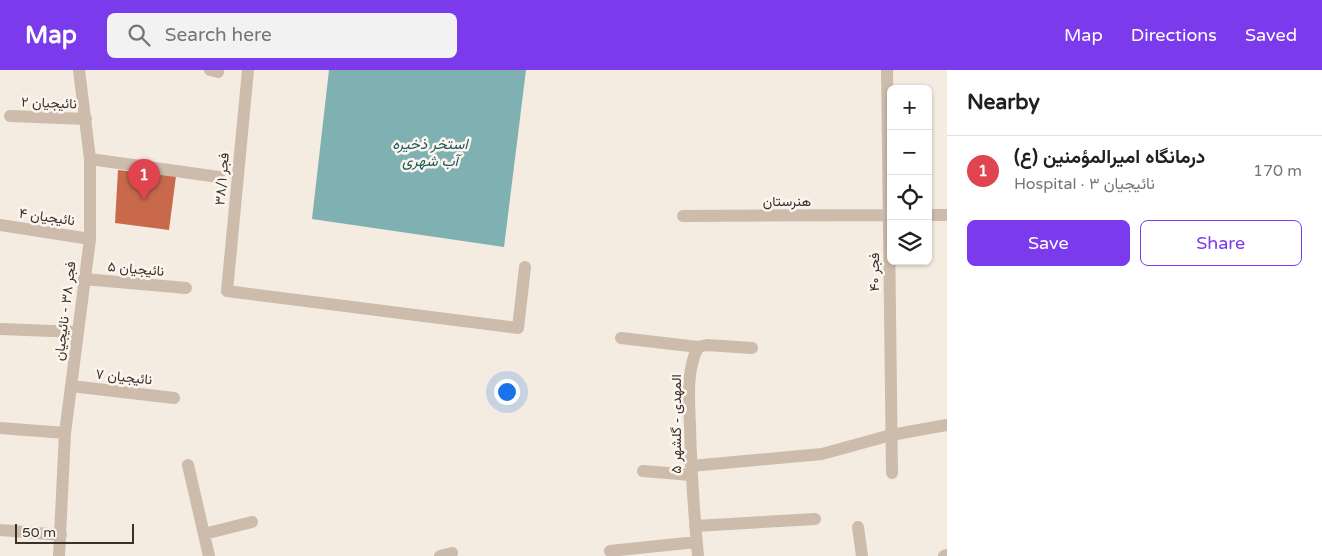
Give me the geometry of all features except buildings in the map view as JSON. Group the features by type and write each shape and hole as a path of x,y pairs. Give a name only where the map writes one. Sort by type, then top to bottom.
{"street":[{"name":"فجر ۳۸ - نائیجیان","path":"59,556 65,433 90,239 90,160 79,70"},
{"name":"فجر ۳۸/۱","path":"248,70 227,290 518,328 525,267"},
{"name":"فجر ۴۰","path":"887,70 889,175"},
{"name":"نائیجیان ۲","path":"10,116 86,119"},
{"path":"90,160 218,177"},
{"path":"932,215 947,215"},
{"name":"هنرستان","path":"683,216 887,216"},
{"name":"فجر ۴۰","path":"890,220 892,473"},
{"name":"نائیجیان ۴","path":"0,225 90,239"},
{"name":"نائیجیان ۵","path":"84,279 186,288"},
{"path":"0,329 78,332"},
{"path":"621,338 698,347 707,345 752,348"},
{"name":"المهدی - گلشهر ۵","path":"698,347 693,358 690,383 691,470 698,556"},
{"name":"نائیجیان ۷","path":"71,386 174,398"},
{"path":"643,471 691,470 822,454 891,435 947,425"},
{"path":"0,428 65,433"},
{"path":"188,465 209,556"},
{"path":"695,526 814,519"},
{"path":"204,534 252,522"},
{"path":"858,526 862,556"},
{"path":"0,530 60,535"},
{"path":"610,551 696,542"}],"water":[{"name":"استخر ذخیره آب شهری","path":"329,70 526,70 504,247 312,219"}],"place":[{"name":"درمانگاه امیرالمؤمنین (ع)","path":"144,200"}]}
